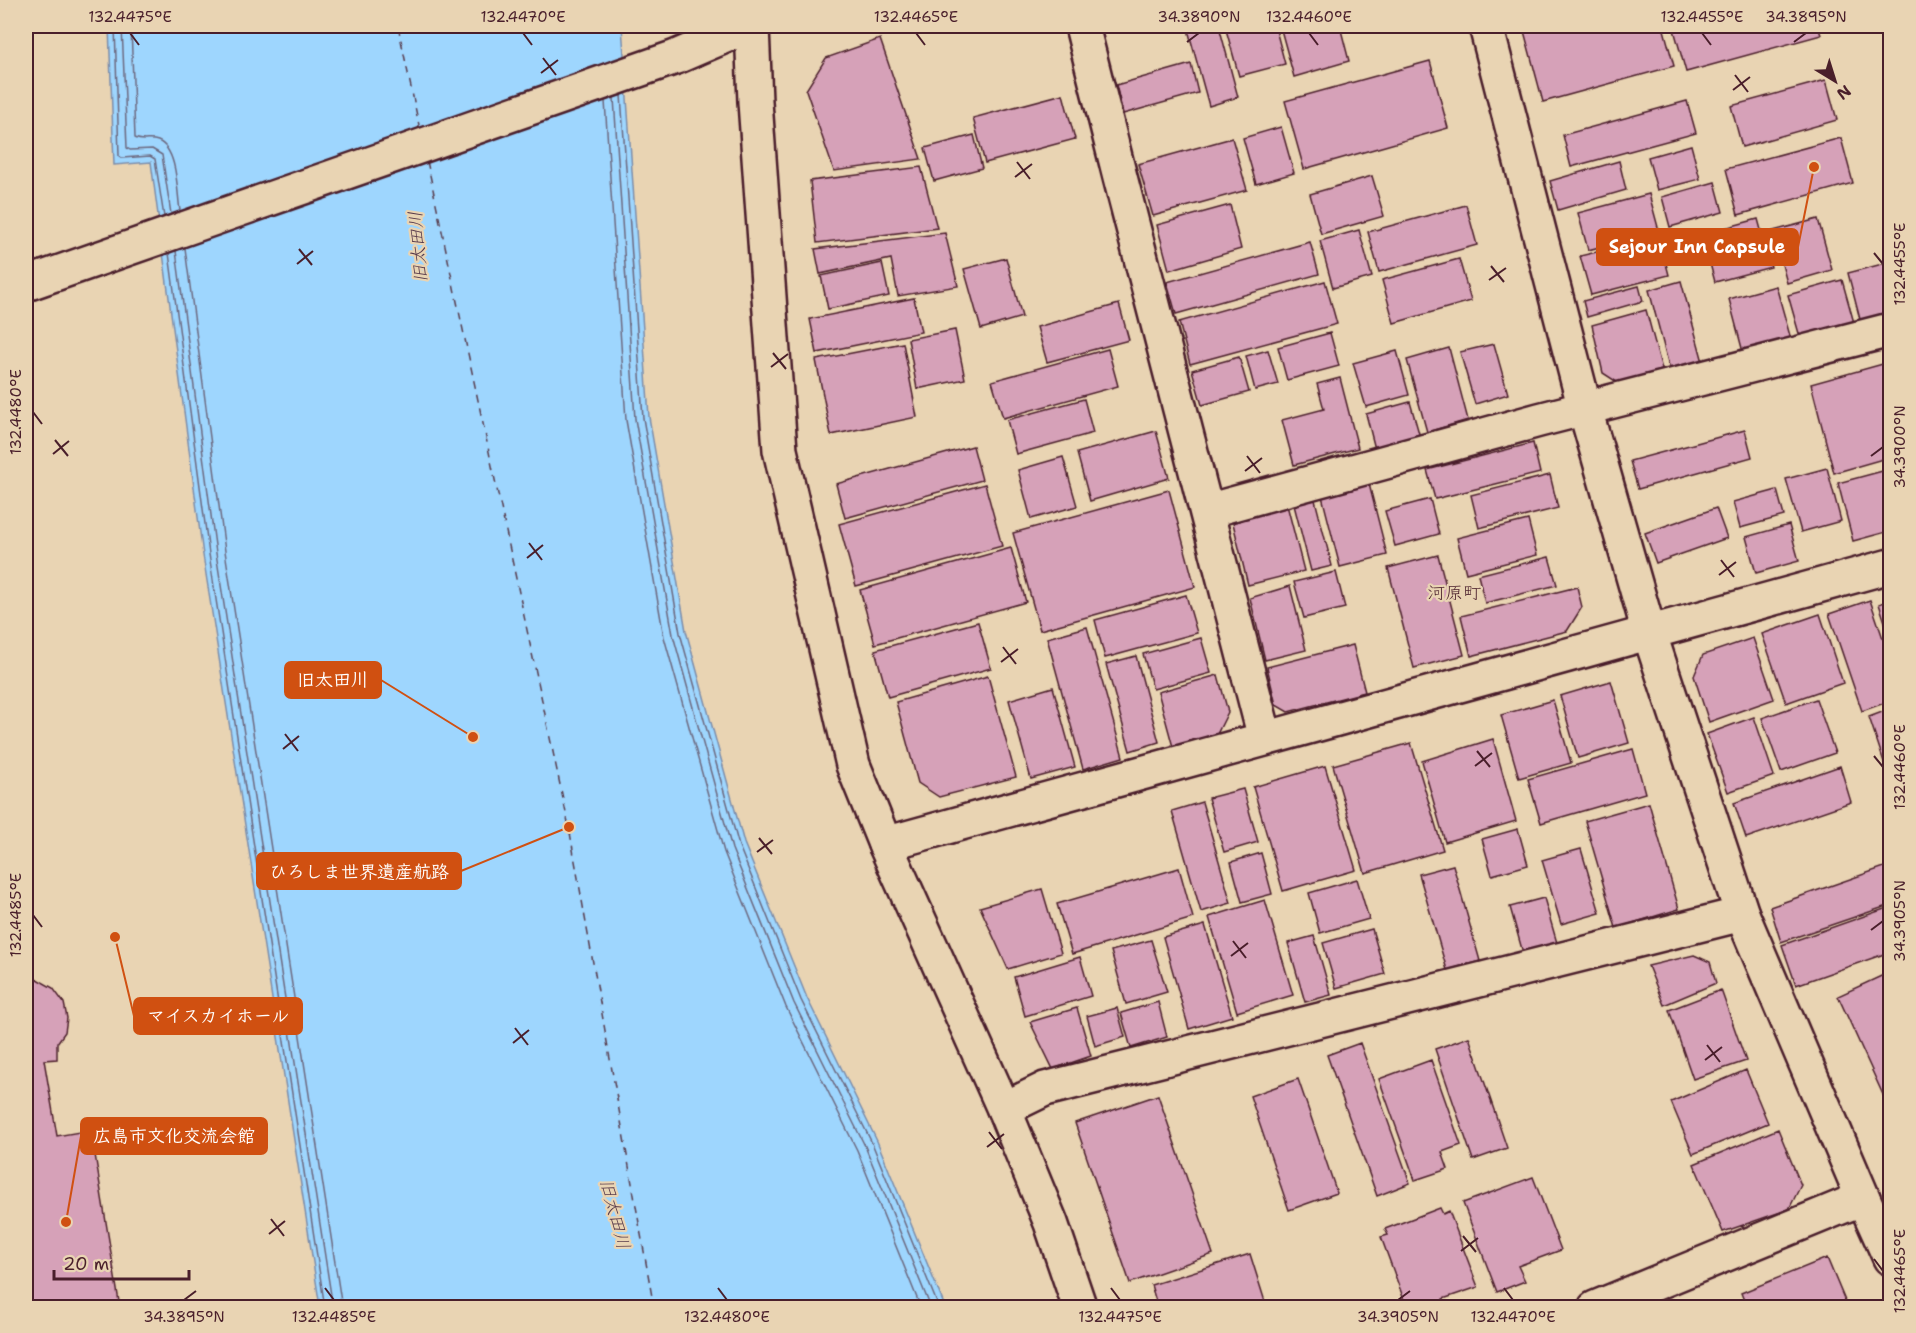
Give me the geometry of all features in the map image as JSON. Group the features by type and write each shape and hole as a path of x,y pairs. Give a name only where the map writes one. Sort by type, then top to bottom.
{"street":[{"path":"26,284 676,57 750,26 780,450 854,765 885,844 1004,1109 1051,1223 1080,1308"},
{"path":"1082,26 1265,738"},
{"path":"1486,26 1585,409 1649,632 1742,914 1890,1258"},
{"path":"1207,511 1890,330"},
{"path":"885,844 1890,566"},
{"path":"1004,1109 1045,1089 1742,914"},
{"path":"1595,1308 1863,1198"}],"water":[{"name":"旧太田川","path":"109,26 622,26 649,417 686,631 744,843 807,998 877,1141 945,1307 320,1307 203,555 151,162 114,165"}],"building":[{"path":"1187,26 1219,26 1238,97 1209,106"},
{"path":"1225,26 1275,26 1285,64 1239,76"},
{"path":"1280,26 1340,26 1349,61 1294,77"},
{"path":"1543,26 1663,26 1674,66 1543,102 1524,31"},
{"path":"1673,26 1818,26 1821,35 1686,72"},
{"path":"880,39 921,159 834,171 806,90 826,58"},
{"path":"1430,61 1448,128 1304,169 1285,101"},
{"path":"1191,64 1198,93 1123,114 1116,85"},
{"path":"1826,80 1837,120 1742,147 1731,106"},
{"path":"1063,94 1075,139 985,163 973,118"},
{"path":"1687,101 1696,133 1571,167 1563,135"},
{"path":"1281,127 1294,173 1256,184 1243,138"},
{"path":"974,135 982,168 934,181 925,148"},
{"path":"1232,138 1247,190 1153,216 1138,164"},
{"path":"1841,138 1853,183 1738,215 1726,169"},
{"path":"1691,145 1700,179 1657,190 1648,157"},
{"path":"1619,161 1626,190 1558,210 1550,181"},
{"path":"921,167 937,228 817,243 810,181"},
{"path":"1372,176 1384,216 1321,234 1310,194"},
{"path":"1715,182 1723,212 1670,227 1662,197"},
{"path":"1649,194 1659,231 1588,250 1578,213"},
{"path":"1230,205 1241,249 1169,270 1157,225"},
{"path":"1466,205 1477,245 1379,272 1368,232"},
{"path":"1758,219 1771,267 1715,282 1702,234"},
{"path":"1818,219 1832,270 1787,283 1773,231"},
{"path":"1359,230 1372,277 1333,288 1320,241"},
{"path":"945,233 958,286 898,296 891,259 820,274 815,249"},
{"path":"1659,237 1669,275 1591,295 1580,256"},
{"path":"1310,242 1319,274 1176,314 1167,282"},
{"path":"1006,258 1022,317 981,329 964,269"},
{"path":"1459,259 1471,301 1394,323 1382,280"},
{"path":"1890,262 1890,323 1863,331 1848,273"},
{"path":"882,263 889,296 828,309 821,276"},
{"path":"1842,280 1856,330 1802,344 1788,295"},
{"path":"1325,281 1337,324 1190,364 1179,322"},
{"path":"1681,281 1703,362 1670,370 1649,290"},
{"path":"1639,286 1643,301 1587,317 1583,301"},
{"path":"1776,286 1792,343 1744,356 1729,299"},
{"path":"914,298 921,332 817,353 810,319"},
{"path":"1119,304 1129,340 1047,362 1037,327"},
{"path":"1646,310 1663,373 1623,386 1603,373 1592,325"},
{"path":"955,330 965,379 917,389 908,339"},
{"path":"1330,333 1339,366 1287,380 1278,347"},
{"path":"903,343 917,417 831,435 816,360"},
{"path":"1494,344 1508,394 1475,404 1460,352"},
{"path":"1449,348 1468,420 1427,432 1407,360"},
{"path":"1108,349 1118,386 1003,418 992,381"},
{"path":"1268,350 1278,384 1255,390 1246,356"},
{"path":"1397,351 1409,395 1366,407 1353,363"},
{"path":"1239,357 1249,392 1202,405 1192,370"},
{"path":"1890,362 1890,457 1834,473 1811,384"},
{"path":"1340,378 1358,448 1294,465 1282,420 1324,409 1317,384"},
{"path":"1084,399 1093,433 1016,454 1007,420"},
{"path":"1410,402 1420,437 1375,449 1366,414"},
{"path":"1745,430 1752,457 1638,489 1630,461"},
{"path":"1156,431 1169,478 1090,501 1077,453"},
{"path":"1533,443 1540,473 1435,499 1427,470"},
{"path":"973,446 982,480 845,518 836,484"},
{"path":"1063,457 1077,506 1031,519 1018,470"},
{"path":"1827,468 1841,521 1801,532 1786,479"},
{"path":"1890,469 1890,531 1853,541 1838,483"},
{"path":"1550,475 1558,508 1479,528 1471,495"},
{"path":"985,484 1002,546 856,586 839,524"},
{"path":"1369,484 1387,555 1340,567 1322,496"},
{"path":"1169,490 1195,587 1040,630 1013,533"},
{"path":"1777,490 1784,516 1740,528 1733,502"},
{"path":"1430,499 1439,534 1395,546 1385,511"},
{"path":"1315,500 1332,566 1311,571 1294,505"},
{"path":"1287,505 1304,571 1248,585 1232,519"},
{"path":"1716,508 1727,538 1656,563 1645,533"},
{"path":"1528,520 1537,555 1466,573 1457,538"},
{"path":"1789,525 1799,561 1756,573 1746,537"},
{"path":"1011,548 1026,602 875,644 860,590"},
{"path":"1438,555 1464,655 1414,668 1388,568"},
{"path":"1549,557 1557,585 1485,603 1478,575"},
{"path":"1336,572 1345,608 1304,618 1294,582"},
{"path":"1290,586 1306,650 1265,660 1250,598"},
{"path":"1577,587 1582,607 1567,631 1471,656 1461,616"},
{"path":"1186,595 1197,633 1105,658 1095,620"},
{"path":"1870,600 1890,659 1890,701 1862,711 1829,614"},
{"path":"1890,600 1890,637 1879,604"},
{"path":"1820,614 1843,683 1786,703 1762,634"},
{"path":"978,622 991,668 888,697 875,650"},
{"path":"1087,627 1123,757 1083,769 1047,638"},
{"path":"1201,638 1211,673 1153,689 1143,654"},
{"path":"1753,638 1774,699 1709,722 1694,676 1703,655"},
{"path":"1353,645 1365,692 1288,712 1276,705 1267,667"},
{"path":"1136,656 1159,742 1130,751 1106,664"},
{"path":"1218,675 1228,712 1217,734 1173,747 1158,692"},
{"path":"988,676 1016,777 939,797 918,783 896,702"},
{"path":"1611,681 1629,743 1578,758 1560,696"},
{"path":"1053,687 1075,767 1031,779 1009,700"},
{"path":"1816,699 1835,753 1781,772 1762,718"},
{"path":"1553,700 1571,763 1519,778 1501,715"},
{"path":"1890,709 1890,773 1888,774 1869,717"},
{"path":"1754,717 1774,776 1728,792 1707,734"},
{"path":"1493,739 1516,821 1445,842 1422,761"},
{"path":"1411,743 1443,850 1365,873 1333,765"},
{"path":"1633,749 1645,793 1541,823 1528,779"},
{"path":"1325,766 1356,870 1283,891 1253,787"},
{"path":"1840,766 1851,802 1746,838 1734,803"},
{"path":"1243,789 1258,842 1224,852 1208,798"},
{"path":"1202,802 1231,903 1201,912 1172,811"},
{"path":"1649,803 1679,909 1616,928 1585,821"},
{"path":"1518,829 1528,865 1492,875 1482,839"},
{"path":"1581,849 1600,913 1561,924 1542,860"},
{"path":"1261,853 1272,894 1242,902 1231,862"},
{"path":"1453,865 1480,961 1447,970 1419,874"},
{"path":"1890,865 1890,905 1781,942 1770,907"},
{"path":"1179,868 1193,918 1072,954 1057,904"},
{"path":"1357,879 1369,919 1320,933 1309,893"},
{"path":"1042,889 1061,953 1008,969 980,907"},
{"path":"1544,898 1557,943 1523,953 1510,907"},
{"path":"1265,900 1293,995 1237,1012 1209,917"},
{"path":"1890,907 1890,952 1796,985 1782,945"},
{"path":"1205,925 1232,1016 1189,1029 1163,937"},
{"path":"1372,929 1385,974 1336,988 1323,943"},
{"path":"1314,936 1331,995 1305,1002 1288,943"},
{"path":"1151,940 1167,992 1126,1004 1111,951"},
{"path":"1694,955 1710,962 1716,983 1664,1005 1648,966"},
{"path":"1080,957 1091,996 1025,1016 1014,977"},
{"path":"1890,972 1890,1110 1838,996"},
{"path":"26,978 37,979 53,988 64,1003 67,1018 65,1032 57,1043 57,1059 44,1060 57,1136 91,1130 120,1308 26,1308"},
{"path":"1721,990 1746,1061 1693,1079 1669,1010"},
{"path":"1158,1002 1167,1037 1131,1048 1121,1013"},
{"path":"1077,1008 1091,1056 1053,1069 1030,1022"},
{"path":"1117,1008 1125,1037 1095,1046 1087,1016"},
{"path":"1469,1037 1507,1148 1473,1160 1435,1049"},
{"path":"1360,1043 1410,1183 1377,1196 1327,1055"},
{"path":"1431,1060 1461,1145 1442,1152 1448,1169 1415,1180 1379,1079"},
{"path":"1746,1070 1768,1123 1693,1154 1671,1102"},
{"path":"1298,1079 1337,1193 1289,1210 1250,1096"},
{"path":"1158,1095 1213,1254 1130,1283 1075,1123"},
{"path":"1778,1129 1801,1185 1789,1209 1723,1232 1694,1164"},
{"path":"1533,1177 1561,1250 1518,1266 1525,1281 1497,1292 1463,1203"},
{"path":"1440,1208 1443,1214 1449,1211 1478,1287 1443,1299 1446,1308 1407,1308 1381,1237 1388,1235 1385,1229"},
{"path":"1250,1254 1267,1308 1158,1308 1151,1285"},
{"path":"1827,1258 1848,1308 1747,1308 1741,1293"}],"ferry route":[{"path":"398,26 420,130"},
{"path":"427,161 569,827 654,1308"}],"place":[{"name":"Sejour Inn Capsule","path":"1814,167"},
{"name":"旧太田川","path":"473,737"},
{"name":"ひろしま世界遺産航路","path":"569,827"},
{"name":"マイスカイホール","path":"115,937"},
{"name":"広島市文化交流会館","path":"66,1222"}],"district":[{"name":"河原町","path":"1454,593"}]}
